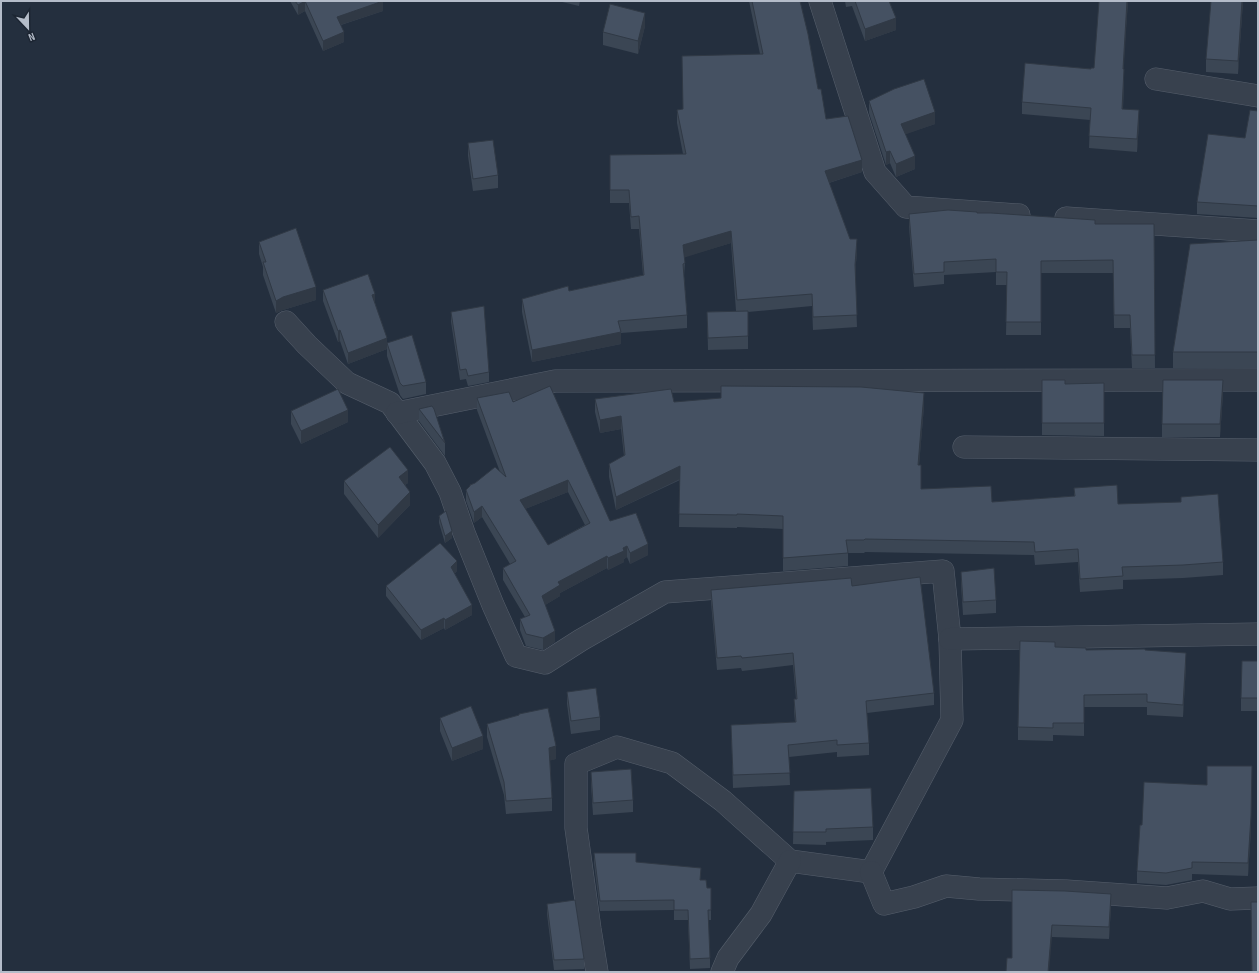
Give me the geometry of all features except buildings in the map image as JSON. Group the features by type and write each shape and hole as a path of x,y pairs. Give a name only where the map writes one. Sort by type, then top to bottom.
{"street":[{"path":"820,1 876,172 906,207 1258,231"},
{"path":"1156,79 1258,96"},
{"path":"286,322 347,383 390,403 435,463 450,492 464,533 487,591 516,656 545,663 581,640 665,592 943,571 950,639 952,720 871,872"},
{"path":"397,413 555,381 1258,380"},
{"path":"964,447 1258,450"},
{"path":"950,639 1258,634"},
{"path":"597,972 576,828 576,764 617,748 672,763 722,801 790,861 871,872"},
{"path":"722,972 728,958 761,914 790,861"},
{"path":"871,872 884,904 914,897 946,886 979,889 1066,891 1167,898 1203,891 1230,899 1258,898"}]}
